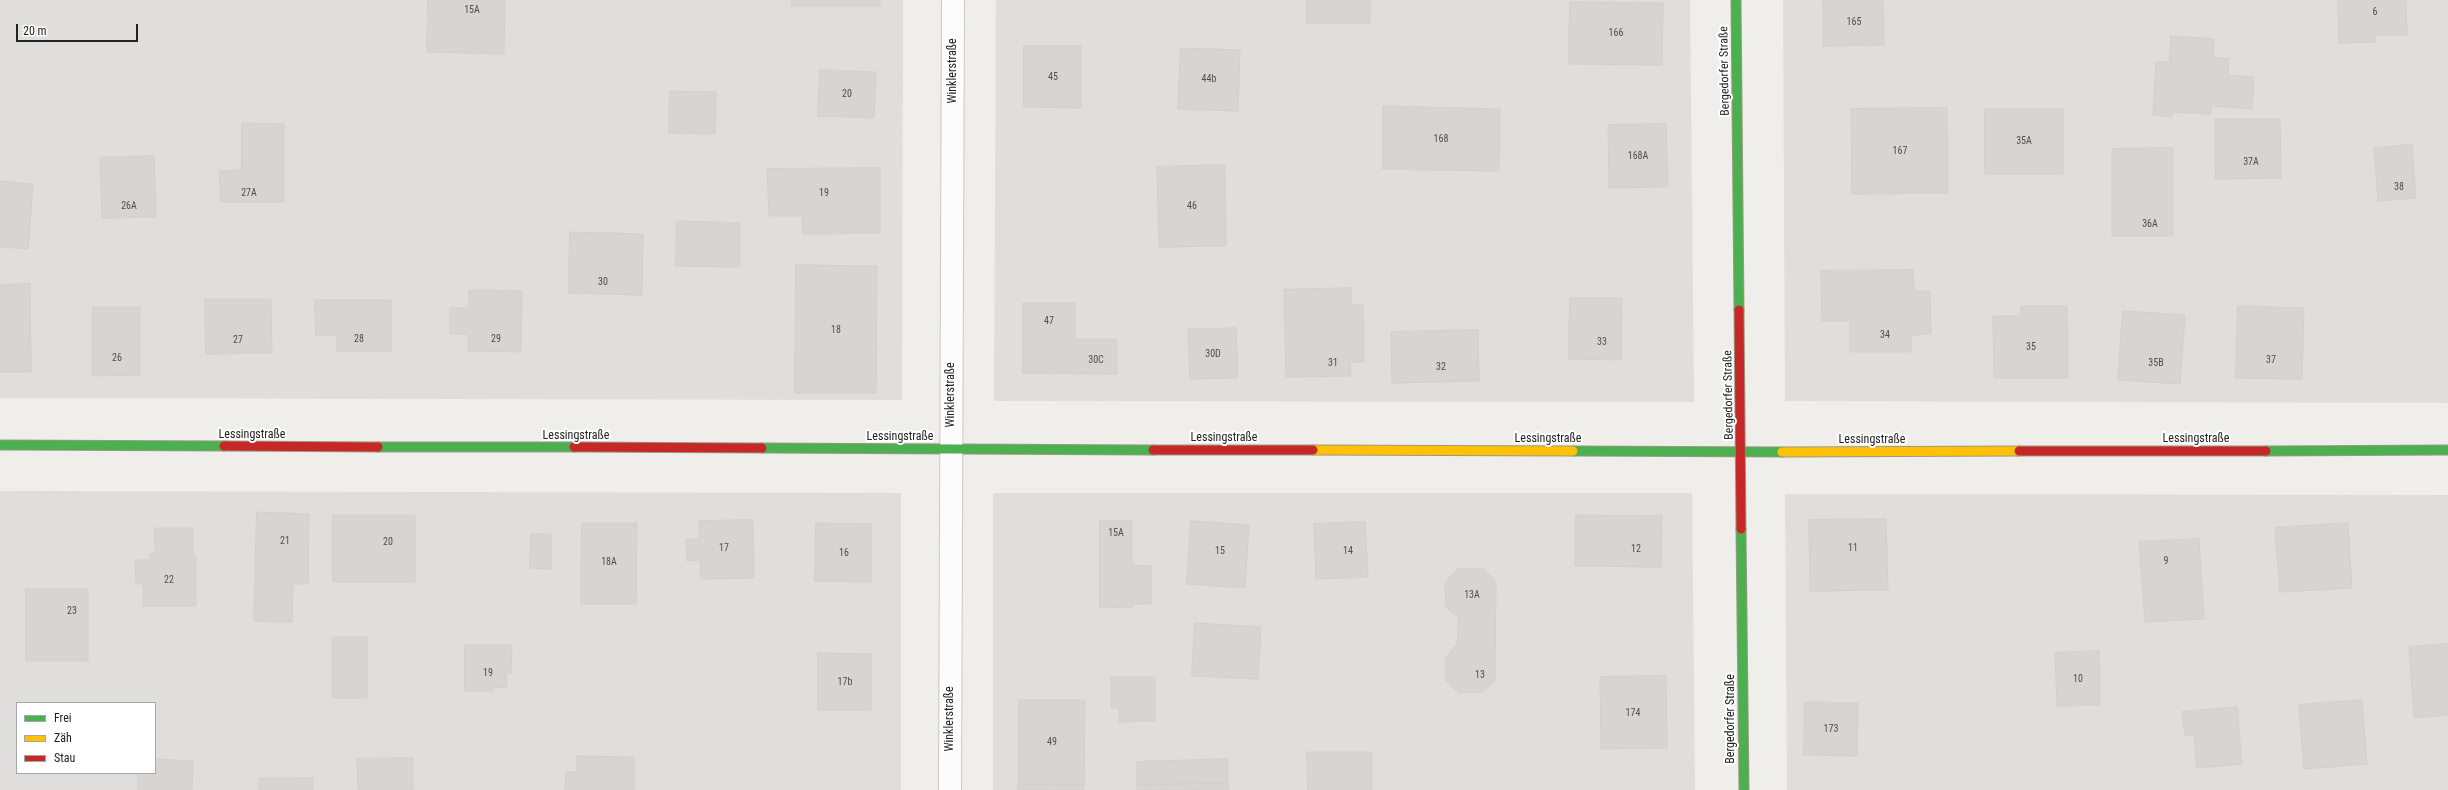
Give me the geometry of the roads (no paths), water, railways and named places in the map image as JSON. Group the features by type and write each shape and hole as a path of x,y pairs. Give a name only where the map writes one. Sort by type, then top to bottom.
{"street":[{"name":"Winklerstraße","path":"950,790 953,0"},
{"name":"Bergedorfer Straße","path":"1736,0 1744,790"},
{"name":"Lessingstraße","path":"0,445 1741,452 2448,450"}]}
